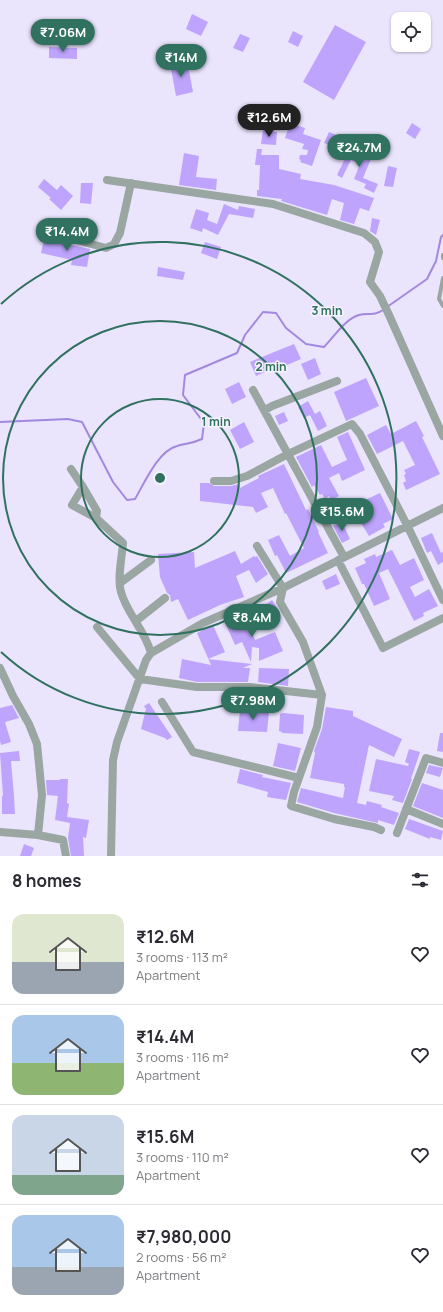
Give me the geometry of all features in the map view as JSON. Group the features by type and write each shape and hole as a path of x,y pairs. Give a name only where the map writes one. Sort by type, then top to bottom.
{"street":[{"path":"107,180 273,204 364,233 376,242 379,252 370,282 380,296 443,436"},
{"path":"58,235 106,248 114,244 120,233 131,183"},
{"path":"265,410 337,381"},
{"path":"253,390 288,454 341,559 383,648 443,618"},
{"path":"214,481 231,481 247,476 288,454 352,424 360,434 408,525 443,600"},
{"path":"71,469 97,511 96,518"},
{"path":"83,487 72,505 96,518 123,543 120,583 121,592 148,642 151,653"},
{"path":"111,856 113,760 117,742 146,660 151,653 203,623 283,588 443,508"},
{"path":"257,546 283,588 280,602 303,642 322,695 317,727 294,792 291,806 381,830"},
{"path":"120,583 151,560"},
{"path":"136,620 165,598"},
{"path":"97,627 140,679 197,686 250,687 322,695"},
{"path":"0,668 29,724 37,744 42,795 38,835"},
{"path":"162,702 193,752 299,778"},
{"path":"397,833 426,758 443,763"},
{"path":"406,809 443,824"},
{"path":"0,832 38,835 63,840 66,856"}],"lane":[{"path":"443,278 439,299 443,306"}],"building":[{"path":"192,14 208,22 201,36 186,29"},
{"path":"335,25 366,42 334,100 303,82"},
{"path":"293,31 303,36 298,47 288,42"},
{"path":"240,34 250,38 243,52 233,48"},
{"path":"49,47 77,48 77,59 49,58"},
{"path":"187,60 193,92 176,96 170,63"},
{"path":"275,105 277,123 261,126 258,108"},
{"path":"290,123 305,128 303,134 321,140 312,166 300,162 300,155 307,155 308,150 302,149 304,144 285,138"},
{"path":"412,123 421,129 415,139 406,133"},
{"path":"263,130 277,132 276,145 261,144"},
{"path":"329,132 339,136 334,147 324,143"},
{"path":"350,148 363,154 365,151 373,154 363,178 378,184 374,193 364,188 366,184 354,179 360,164 351,160 342,178 337,175"},
{"path":"257,149 262,149 261,155 279,155 279,169 301,174 300,179 334,185 374,198 369,211 360,208 354,224 340,220 344,203 332,199 327,215 281,201 282,199 257,196 257,190 259,190 260,165 255,165"},
{"path":"184,153 199,156 196,177 217,179 216,190 179,185"},
{"path":"388,166 397,168 393,187 384,186"},
{"path":"44,179 57,190 61,185 73,196 61,210 49,199 51,198 38,187"},
{"path":"81,183 93,183 91,204 80,203"},
{"path":"224,204 238,210 239,206 255,209 253,218 229,214 218,235 203,228 202,232 190,228 196,209 209,213 207,220 217,224"},
{"path":"372,218 380,220 376,235 370,231"},
{"path":"44,239 90,249 87,267 71,265 72,260 41,253"},
{"path":"205,242 221,247 217,259 201,253"},
{"path":"158,267 185,272 183,280 157,276"},
{"path":"294,344 301,359 280,368 279,366 256,376 250,362"},
{"path":"315,358 321,374 308,380 301,364"},
{"path":"366,378 379,406 346,421 334,392"},
{"path":"239,382 246,397 232,404 225,389"},
{"path":"308,401 315,414 320,411 327,426 318,431 310,415 304,418 298,407"},
{"path":"284,412 288,421 279,425 275,416"},
{"path":"416,421 440,474 406,490 403,483 406,481 404,475 406,474 404,470 415,465 403,441 377,454 367,435 386,425 391,434"},
{"path":"244,422 254,442 240,449 230,430"},
{"path":"348,432 365,470 342,481 339,473 329,478 339,496 331,500 329,496 325,499 322,494 320,495 314,485 312,487 296,457 321,445 332,467 347,460 337,437"},
{"path":"284,464 306,510 308,509 328,553 286,573 277,555 275,556 268,540 279,535 290,556 304,548 286,513 285,514 273,488 261,493 268,507 256,513 253,507 200,501 200,483 209,483 214,486 231,486 239,484 240,488 259,478 258,476"},
{"path":"380,493 393,519 383,524 385,527 369,536 361,523 369,518 361,502"},
{"path":"342,522 350,539 342,543 333,526"},
{"path":"432,533 441,553 443,552 443,562 438,565 431,551 427,553 421,538"},
{"path":"392,550 400,565 414,558 424,580 410,587 415,597 429,589 438,606 423,613 424,616 414,621 388,569 379,573 390,599 374,606 355,568 366,563 364,559 375,554 376,557"},
{"path":"235,551 241,564 254,556 257,556 268,574 256,583 249,570 236,576 244,597 220,605 188,620 178,599 171,602 170,595 167,593 160,577 158,554 194,552 195,568"},
{"path":"336,574 340,584 326,590 322,581"},
{"path":"272,600 280,612 268,621 259,610"},
{"path":"243,612 255,640 275,632 283,651 259,661 259,648 252,647 251,662 242,642 235,645 224,620"},
{"path":"213,625 225,652 208,659 197,633"},
{"path":"182,659 211,665 208,659 252,664 243,668 250,668 248,682 197,682 179,678"},
{"path":"259,668 289,669 288,686 258,682"},
{"path":"149,703 172,737 167,740 141,729 146,709 144,706"},
{"path":"12,705 19,718 5,722 11,742 1,745 0,708"},
{"path":"326,707 353,711 353,716 402,739 394,757 369,745 357,803 366,805 367,801 382,805 381,807 399,813 394,825 378,820 378,823 334,813 297,802 301,788 343,798 345,787 344,784 310,778 315,753 314,751 322,729"},
{"path":"240,709 269,712 267,732 238,731"},
{"path":"280,714 304,715 303,734 282,733 279,731"},
{"path":"440,733 443,733 443,752 437,751"},
{"path":"278,743 301,748 295,771 273,766"},
{"path":"409,749 420,752 403,803 392,800 394,796 369,791 376,759 408,766 409,764 405,762"},
{"path":"19,751 20,761 11,761 15,814 2,814 3,796 0,753"},
{"path":"429,765 443,768 440,777 426,773"},
{"path":"240,769 263,775 262,777 291,783 286,800 267,797 268,792 237,783"},
{"path":"68,779 67,803 69,804 67,817 89,820 86,838 83,837 84,856 71,856 68,838 70,823 55,820 58,796 47,795 46,780"},
{"path":"422,783 443,790 443,818 413,806"},
{"path":"409,819 443,831 441,840 430,837 430,839 405,829"},
{"path":"24,844 34,848 31,856 20,856"}],"waterway":[{"path":"387,307 427,279 436,261 441,237 443,235"},
{"path":"0,422 68,419 82,422 113,482 127,500 135,499 158,460 164,454 177,446 202,439 204,423 183,395 185,375 237,353 245,335 263,312 276,313 286,328 306,344 324,347 349,320 362,314 374,314 383,310"}]}
